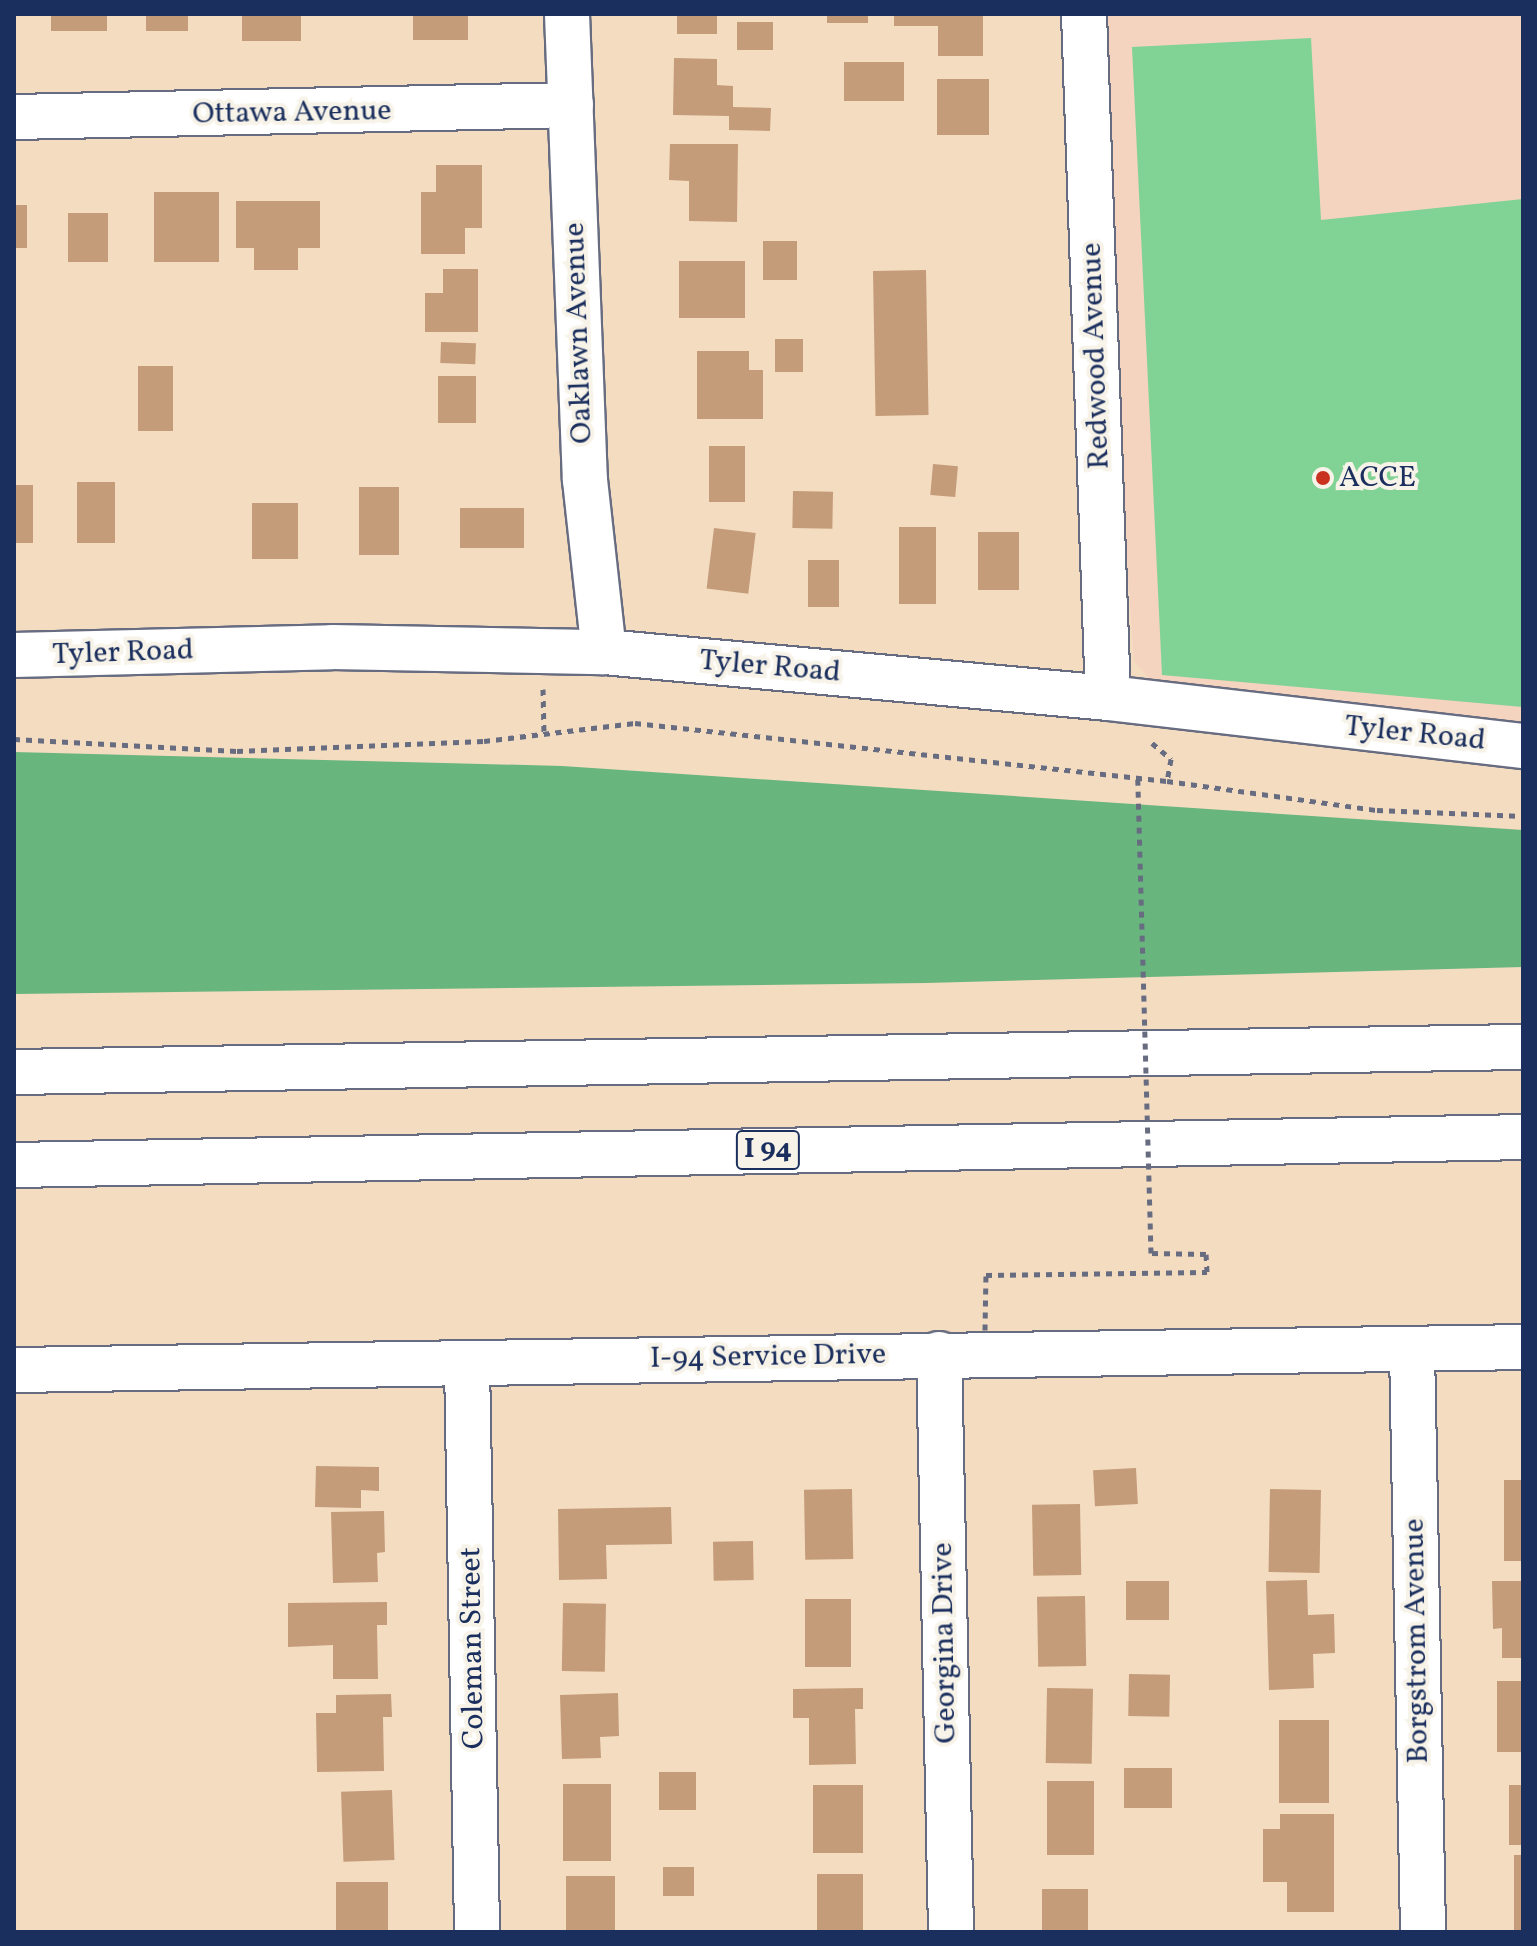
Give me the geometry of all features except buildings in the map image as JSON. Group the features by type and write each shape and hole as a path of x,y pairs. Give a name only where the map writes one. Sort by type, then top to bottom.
{"main road":[{"name":"Oaklawn Avenue","path":"567,14 585,480 604,652"},
{"name":"Redwood Avenue","path":"1084,14 1108,698"},
{"name":"Ottawa Avenue","path":"14,117 571,105"},
{"name":"Tyler Road","path":"14,655 332,647 604,652 1108,698 1523,746"},
{"path":"14,1072 1523,1047"},
{"name":"I 94","path":"14,1165 1523,1137"},
{"name":"I-94 Service Drive","path":"14,1370 1523,1347"},
{"name":"Borgstrom Avenue","path":"1412,1349 1423,1932"},
{"name":"Georgina Drive","path":"939,1354 951,1932"},
{"name":"Coleman Street","path":"467,1363 477,1932"}],"path":[{"path":"14,739 237,751 484,741 635,723 1167,781 1377,810 1523,816"},
{"path":"1142,732 1171,759 1167,781"},
{"path":"985,1330 986,1275 1207,1272 1206,1254 1151,1253 1138,779"}],"shaded area":[{"name":"ACCE","path":"1105,14 1523,14 1523,725 1156,686 1134,661 1111,311"}],"green space":[{"name":"ACCE","path":"1311,38 1321,220 1523,199 1523,707 1162,675 1132,47"},
{"path":"14,752 562,766 1523,830 1523,967 926,983 14,994"}],"place":[{"name":"ACCE","path":"1323,478"}]}
